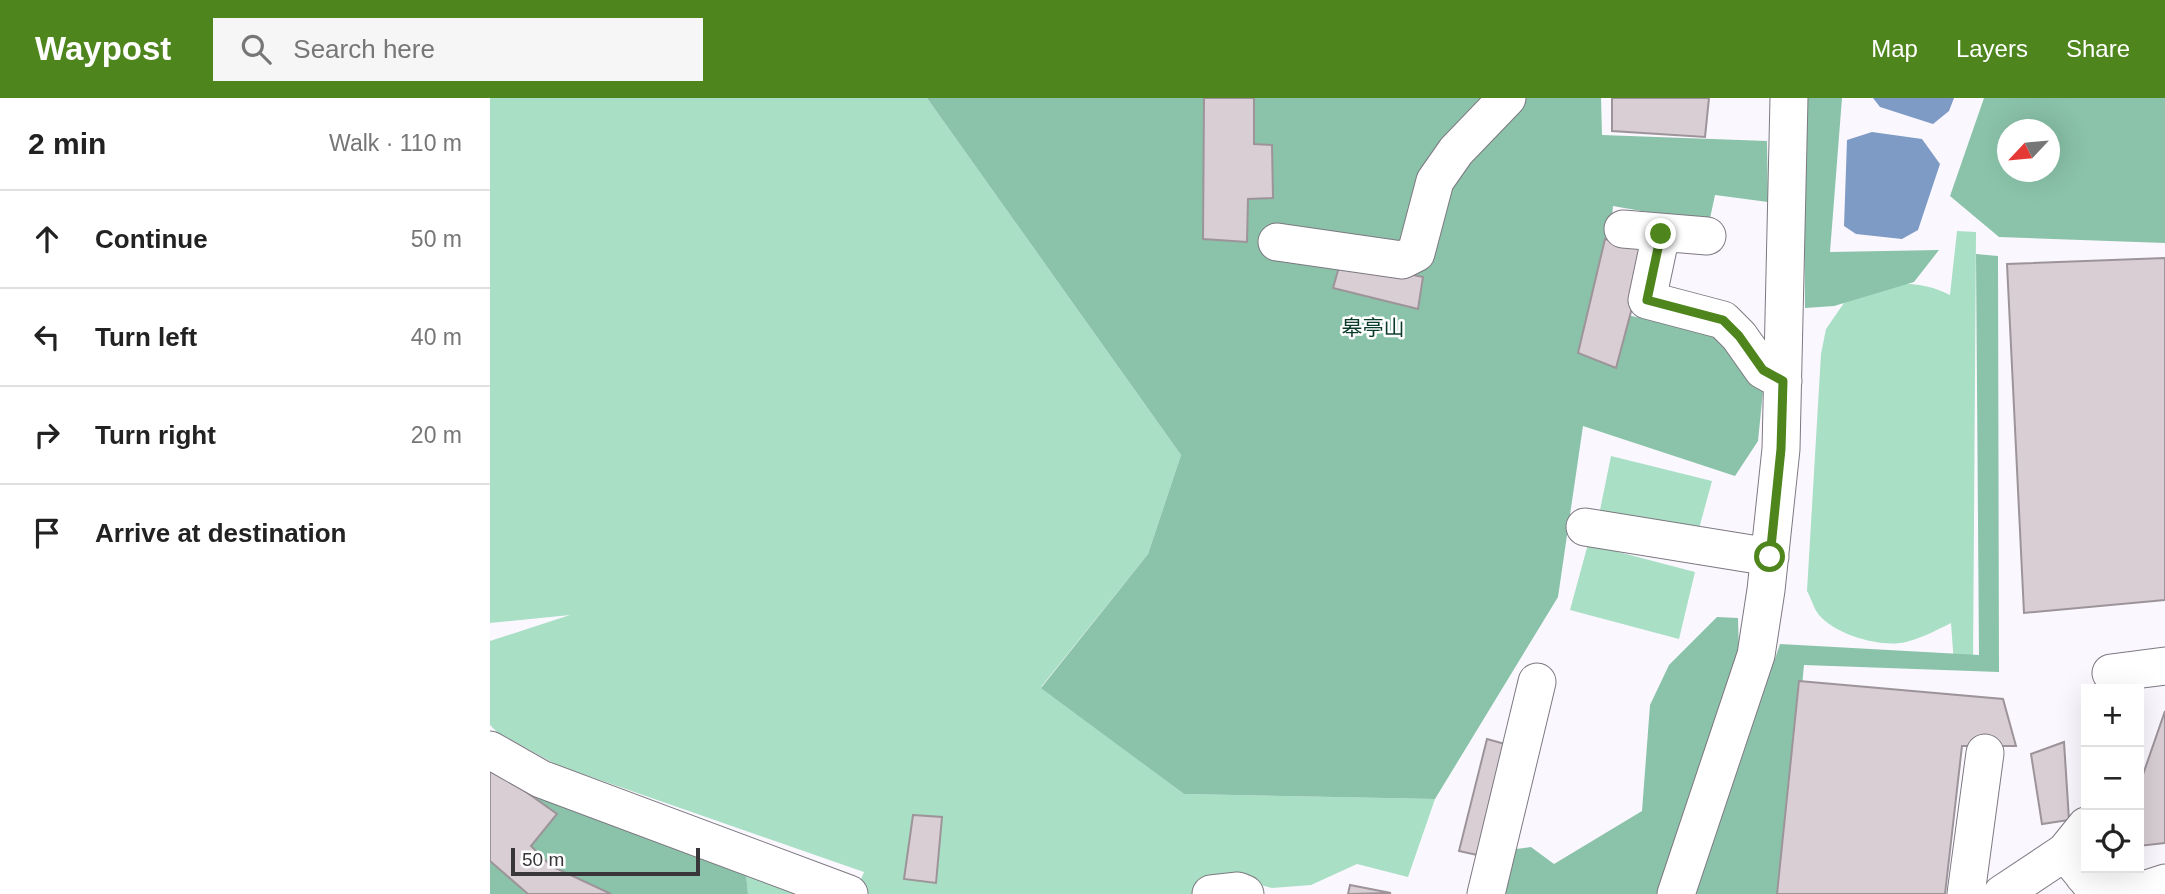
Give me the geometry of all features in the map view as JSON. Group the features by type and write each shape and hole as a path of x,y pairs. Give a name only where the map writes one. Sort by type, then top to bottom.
{"street":[{"path":"1278,242 1402,260 1416,253 1435,181 1456,151 1507,98"},
{"path":"1676,894 1756,655 1770,557 1781,449 1789,98"},
{"path":"1623,229 1707,236"},
{"path":"1661,234 1647,300 1723,320 1739,336 1763,370 1783,381"},
{"path":"1585,527 1770,557"},
{"path":"2111,669 2165,666"},
{"path":"1486,894 1537,682"},
{"path":"490,750 541,779 849,894"},
{"path":"1966,894 1985,753"},
{"path":"2144,863 2165,858"},
{"path":"2002,894 2081,863"},
{"path":"2131,894 2165,883"},
{"path":"1211,894 1238,891 1245,894"}],"green space":[{"path":"490,98 927,98 1181,455 1148,554 1041,687 1184,794 1435,799 1408,877 1357,864 1311,885 1272,888 1218,874 1193,894 855,894 864,872 557,765 497,732 490,725 490,641 570,615 490,623"},
{"name":"皋亭山","path":"927,98 1601,98 1602,135 1767,141 1768,202 1715,195 1709,223 1613,206 1603,310 1717,334 1763,391 1758,441 1735,476 1583,426 1558,597 1435,799 1184,794 1041,688 1148,554 1181,455"},
{"path":"1803,98 1842,98 1830,252 1939,250 1914,282 1834,306 1805,308"},
{"path":"1984,98 2165,98 2165,243 1999,237 1950,196"},
{"path":"1957,231 1976,232 1973,664 1954,664 1951,623 1906,642 1872,641 1847,634 1827,622 1817,613 1807,591 1821,354 1826,329 1853,290 1877,285 1915,284 1950,295"},
{"path":"1976,254 1998,256 1999,672 1804,665 1782,894 1696,894 1780,644 1979,655"},
{"path":"1611,456 1712,481 1697,536 1599,515"},
{"path":"1588,544 1695,572 1679,639 1570,610"},
{"path":"1717,617 1738,618 1739,652 1661,894 1499,894 1508,850 1531,847 1554,864 1642,811 1650,705 1669,665"},
{"path":"490,783 745,864 748,894 490,894"},
{"path":"745,864 807,894 748,894"}],"water":[{"path":"1873,98 1954,98 1949,111 1933,124 1880,107"},
{"path":"1872,132 1922,139 1940,164 1918,230 1902,239 1856,234 1844,226 1847,140"}],"building":[{"path":"1204,98 1254,98 1254,144 1272,145 1273,198 1248,199 1247,242 1203,239"},
{"path":"1612,98 1709,98 1705,137 1612,131"},
{"path":"1605,239 1648,248 1616,368 1578,353"},
{"path":"2165,258 2165,600 2024,613 2007,264"},
{"path":"1341,260 1423,277 1418,309 1333,288"},
{"path":"1799,681 2003,699 2016,746 1962,746 1945,894 1777,894"},
{"path":"2165,711 2165,843 2144,845 2144,772"},
{"path":"1487,739 1523,749 1491,858 1459,851"},
{"path":"2064,742 2069,820 2042,824 2031,754"},
{"path":"490,766 557,814 531,846 551,866 611,894 528,894 490,861"},
{"path":"913,815 942,817 936,883 904,879"},
{"path":"1350,885 1391,893 1348,894"}],"route":[{"path":"1661,234 1647,300 1723,320 1739,336 1763,370 1783,381 1781,449 1770,557"}]}
